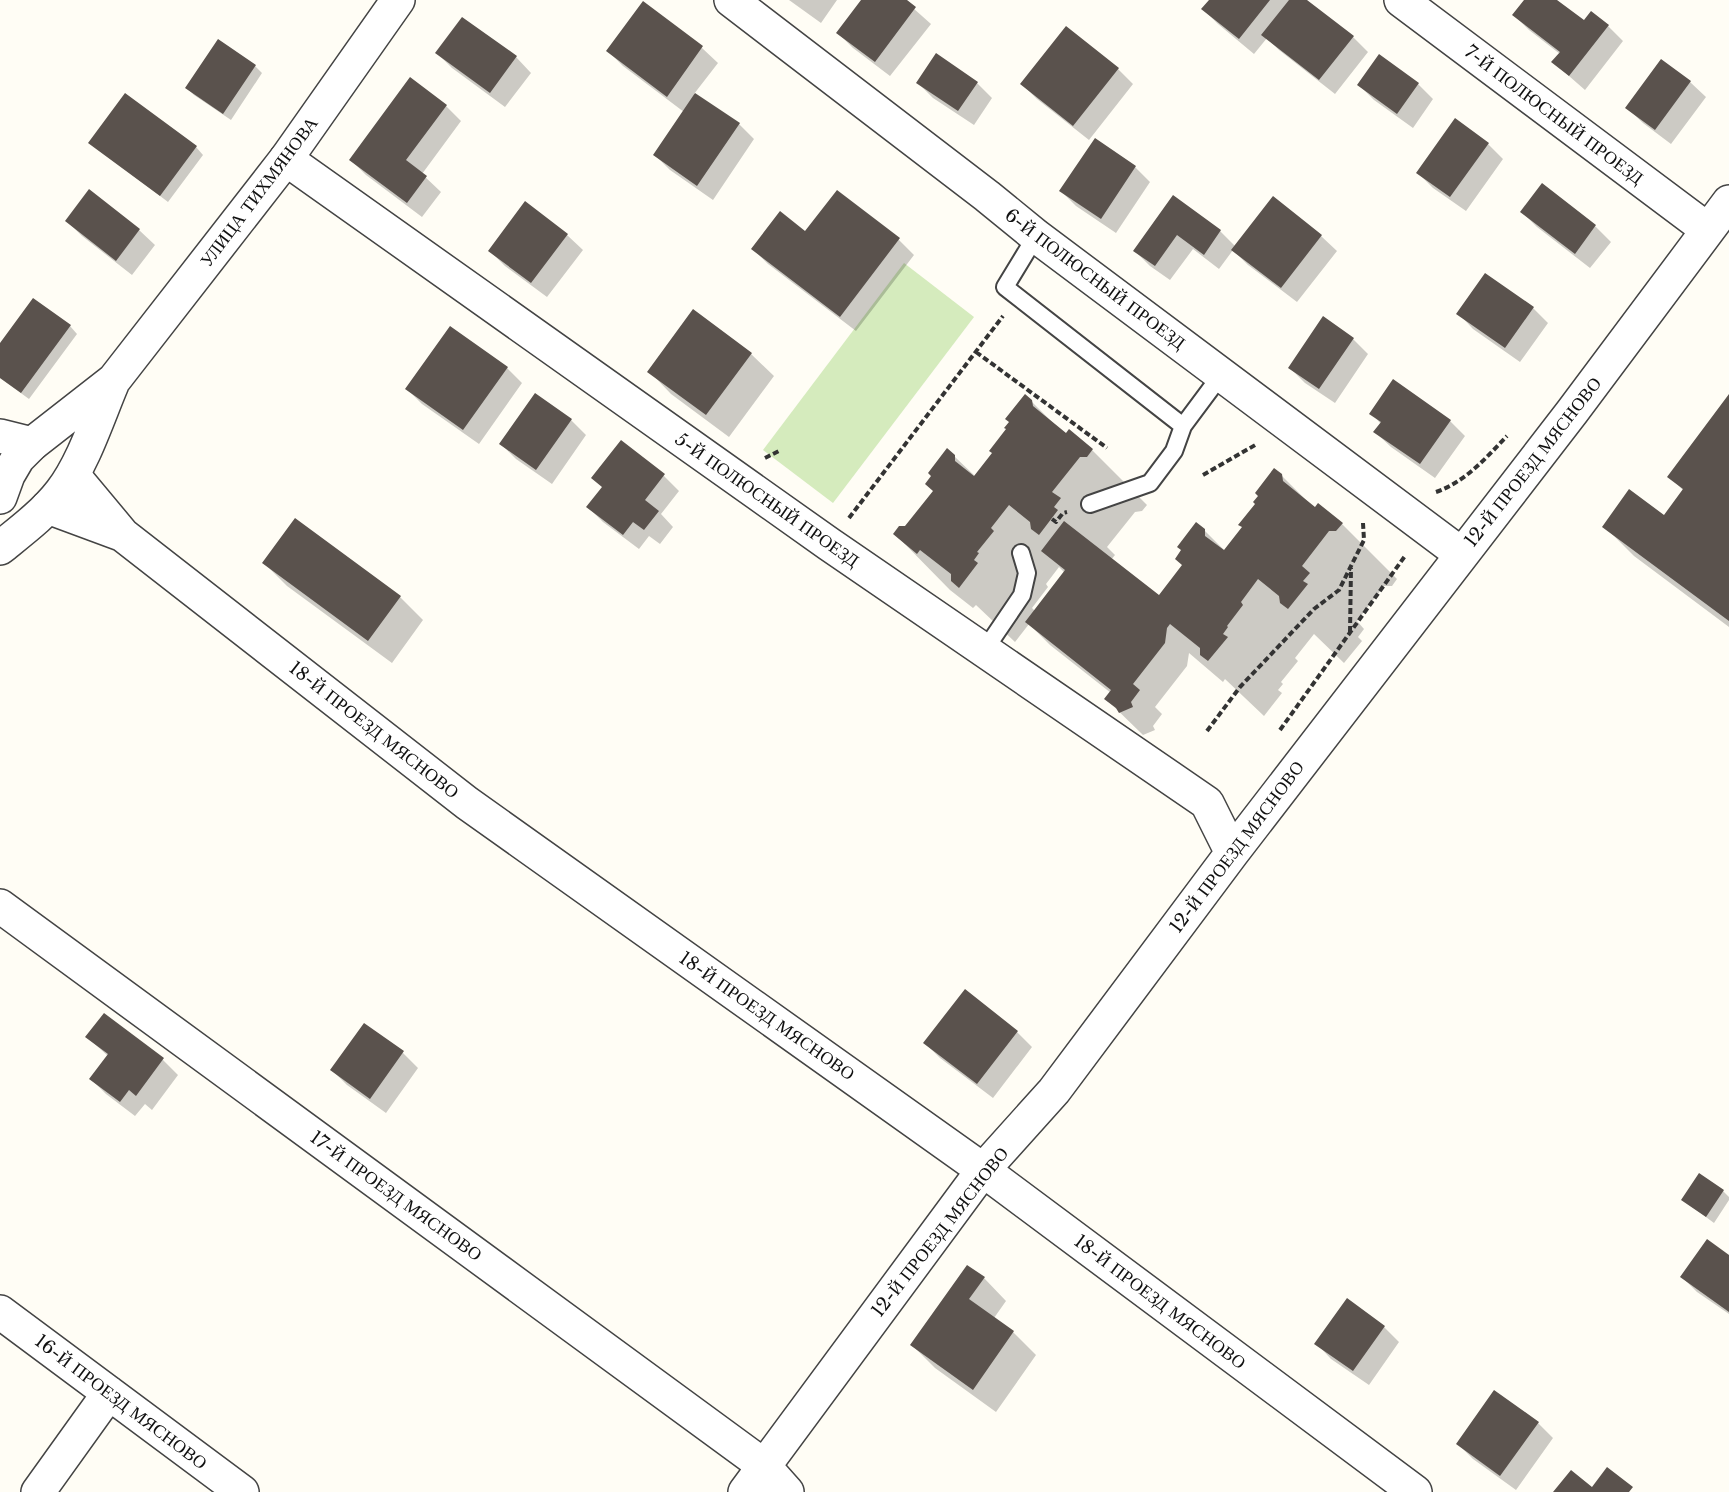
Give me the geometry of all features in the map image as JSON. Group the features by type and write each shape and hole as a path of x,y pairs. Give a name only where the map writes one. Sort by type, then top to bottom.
{"street":[{"name":"УЛИЦА ТИХМЯНОВА","path":"2,479 18,458 33,444 114,380 286,159 398,0"},
{"name":"6-Й ПОЛЮСНЫЙ ПРОЕЗД","path":"731,0 978,188 1036,236 1461,554"},
{"name":"7-Й ПОЛЮСНЫЙ ПРОЕЗД","path":"1401,0 1708,230"},
{"name":"5-Й ПОЛЮСНЫЙ ПРОЕЗД","path":"286,159 829,544 1207,803 1232,853"},
{"name":"12-Й ПРОЕЗД МЯСНОВО","path":"745,1492 983,1170 1054,1091 1232,853 1572,412 1729,202"},
{"name":"УЛИЦА ТИХМЯНОВА","path":"0,548 48,507 73,475 114,380"},
{"name":"18-Й ПРОЕЗД МЯСНОВО","path":"0,436 33,444 55,455 123,535 467,802 983,1170 1415,1492"},
{"name":"18-Й ПРОЕЗД МЯСНОВО","path":"2,479 48,507 123,535"},
{"name":"17-Й ПРОЕЗД МЯСНОВО","path":"0,906 763,1465 787,1492"},
{"name":"16-Й ПРОЕЗД МЯСНОВО","path":"0,1312 242,1492"},
{"path":"38,1492 109,1393"}],"lane":[{"path":"1036,236 1005,287 1183,426"},
{"path":"1090,504 1150,483 1174,451 1183,426 1221,375"},
{"path":"984,651 1022,595 1027,573 1021,553"}],"path":[{"path":"829,544 1018,297"},
{"path":"976,352 1107,448"},
{"path":"1395,506 1445,489 1468,475 1514,429"},
{"path":"1203,475 1257,444 1267,442"},
{"path":"1207,731 1240,687 1314,609 1339,590 1364,540 1363,516"},
{"path":"1273,740 1406,555"},
{"path":"1350,633 1352,564"}],"green space":[{"path":"904,263 974,317 833,503 763,450"}],"building":[{"path":"861,0 907,0 916,7 875,62 836,33"},
{"path":"1209,0 1270,0 1239,39 1201,9"},
{"path":"1289,0 1307,0 1354,36 1319,80 1261,35"},
{"path":"1524,0 1557,0 1584,20 1591,11 1609,25 1569,76 1551,62 1560,52 1512,15"},
{"path":"643,1 703,46 667,97 606,51"},
{"path":"462,17 517,56 490,93 435,53"},
{"path":"1066,26 1119,68 1073,126 1020,84"},
{"path":"218,39 256,65 223,114 185,88"},
{"path":"936,53 978,82 958,111 916,83"},
{"path":"1379,54 1419,83 1397,114 1357,85"},
{"path":"1661,59 1691,81 1655,130 1625,108"},
{"path":"410,77 447,105 406,160 427,176 407,203 349,160"},
{"path":"125,93 197,146 160,196 88,143"},
{"path":"695,93 740,123 697,186 653,155"},
{"path":"1455,118 1489,143 1450,197 1416,173"},
{"path":"1095,138 1136,166 1101,219 1059,191"},
{"path":"1542,183 1596,225 1575,254 1520,212"},
{"path":"89,189 140,229 116,261 65,221"},
{"path":"837,190 900,238 840,317 751,249 780,211 805,231"},
{"path":"1173,195 1221,230 1204,255 1177,235 1155,266 1133,251"},
{"path":"1273,196 1322,235 1281,288 1231,250"},
{"path":"525,201 568,234 531,283 488,251"},
{"path":"1485,273 1534,307 1505,348 1456,314"},
{"path":"33,298 71,325 21,393 0,378 0,343"},
{"path":"693,309 752,353 706,415 647,372"},
{"path":"1323,316 1354,338 1319,389 1288,368"},
{"path":"450,326 508,367 463,430 405,389"},
{"path":"1393,379 1451,420 1420,464 1373,432 1381,422 1369,414"},
{"path":"535,393 572,419 536,470 499,444"},
{"path":"1025,394 1032,400 1033,406 1066,433 1069,429 1093,449 1087,457 1080,457 1052,492 1061,498 1054,507 1058,510 1039,535 1031,529 1030,522 1009,505 991,528 994,531 977,552 979,553 974,560 978,563 959,588 951,581 951,574 920,550 917,554 893,534 899,526 905,526 933,491 925,484 931,476 928,473 947,448 955,455 955,461 974,476 992,453 989,451 1006,429 1004,428 1009,422 1005,419"},
{"path":"1729,394 1729,621 1602,527 1629,489 1664,515 1683,489 1667,477"},
{"path":"621,440 665,474 645,500 659,511 644,530 633,522 623,535 586,507 602,487 591,478"},
{"path":"1274,468 1282,474 1283,481 1315,507 1318,503 1343,523 1336,531 1329,531 1302,566 1310,573 1303,581 1308,584 1288,609 1280,603 1279,596 1258,579 1227,626 1223,634 1228,637 1208,661 1200,655 1200,648 1170,624 1167,628 1165,643 1133,684 1140,690 1131,702 1133,707 1119,713 1104,699 1111,690 1025,622 1065,570 1041,551 1064,521 1159,595 1182,565 1175,559 1181,550 1177,547 1196,522 1205,529 1205,536 1224,550 1242,527 1238,525 1255,504 1253,502 1258,496 1255,493"},
{"path":"295,518 401,596 368,641 262,563"},
{"path":"965,989 1018,1031 977,1084 923,1043"},
{"path":"104,1013 164,1058 136,1096 129,1090 120,1102 89,1079 108,1054 85,1037"},
{"path":"364,1023 404,1051 370,1099 330,1070"},
{"path":"1699,1173 1724,1190 1706,1217 1681,1200"},
{"path":"1707,1239 1729,1255 1729,1312 1680,1277"},
{"path":"967,1265 985,1277 969,1299 1014,1331 973,1390 910,1345"},
{"path":"1347,1298 1385,1326 1353,1371 1314,1344"},
{"path":"1494,1390 1539,1422 1500,1476 1456,1444"},
{"path":"1607,1467 1633,1487 1629,1492 1553,1492 1571,1470 1592,1487"}]}
